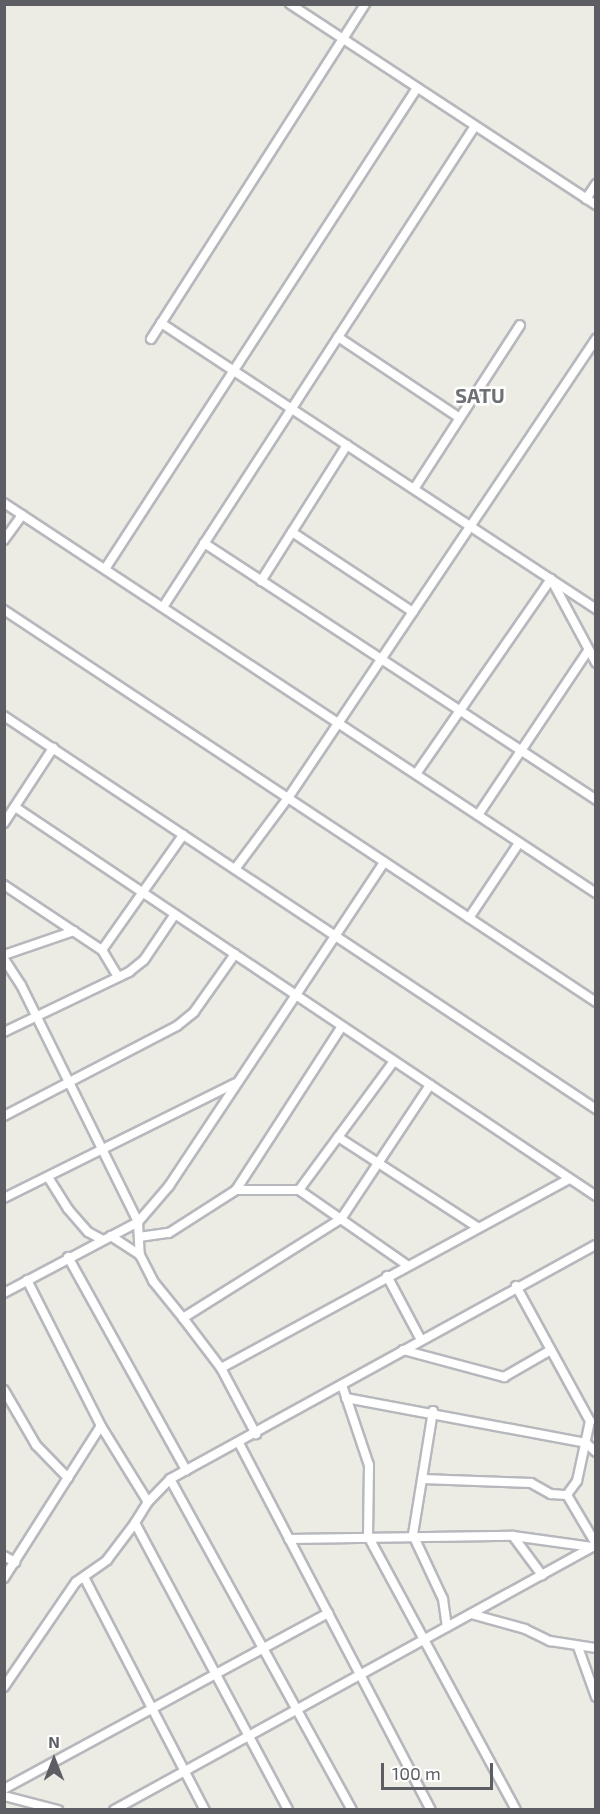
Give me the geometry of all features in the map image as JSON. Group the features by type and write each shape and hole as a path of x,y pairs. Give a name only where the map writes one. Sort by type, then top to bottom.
{"street":[{"path":"290,4 596,205"},
{"path":"151,339 365,4"},
{"path":"105,569 417,88"},
{"path":"163,607 475,126"},
{"path":"586,199 596,184"},
{"path":"161,323 596,609"},
{"path":"414,489 520,326"},
{"path":"338,336 460,418"},
{"path":"235,869 288,798 596,339"},
{"path":"261,580 347,445"},
{"path":"4,503 596,893"},
{"path":"4,540 22,515"},
{"path":"292,532 413,612"},
{"path":"204,543 596,800"},
{"path":"551,579 587,652 596,663"},
{"path":"416,774 551,579"},
{"path":"4,610 596,1002"},
{"path":"478,815 587,652"},
{"path":"4,716 596,1109"},
{"path":"4,823 53,748"},
{"path":"15,807 596,1196"},
{"path":"102,950 183,835"},
{"path":"469,918 519,843"},
{"path":"4,1293 68,1257 138,1222 169,1186 234,1084 384,862"},
{"path":"4,885 102,950 118,977"},
{"path":"4,1032 118,977 144,960 175,914"},
{"path":"74,931 4,957 69,1080 138,1222 140,1255 153,1281 221,1368 256,1434"},
{"path":"4,1116 69,1080 177,1026 194,1012 235,954"},
{"path":"139,1237 169,1233 236,1190 342,1026"},
{"path":"299,1190 394,1061"},
{"path":"4,1198 234,1084"},
{"path":"183,1318 341,1219 430,1085"},
{"path":"338,1137 477,1227"},
{"path":"48,1177 74,1217 88,1232 107,1238 140,1255"},
{"path":"221,1368 477,1227 570,1179"},
{"path":"236,1190 299,1190 407,1265"},
{"path":"4,1687 76,1582 107,1560 148,1502 170,1479 256,1434 516,1286 595,1247"},
{"path":"68,1257 186,1470"},
{"path":"387,1276 421,1340"},
{"path":"27,1281 102,1426 148,1502"},
{"path":"516,1286 590,1420 577,1481 567,1495"},
{"path":"403,1350 504,1377 551,1350"},
{"path":"342,1385 369,1465 368,1536 516,1809"},
{"path":"4,1390 36,1445 69,1478"},
{"path":"346,1398 434,1411 586,1443 596,1452"},
{"path":"434,1411 413,1535 443,1599 447,1627"},
{"path":"4,1578 102,1426"},
{"path":"238,1443 431,1809"},
{"path":"170,1479 352,1809"},
{"path":"422,1479 531,1483 551,1494 567,1495"},
{"path":"567,1495 595,1546"},
{"path":"135,1523 288,1809"},
{"path":"289,1539 413,1535 513,1536 595,1546"},
{"path":"513,1536 542,1575"},
{"path":"114,1809 595,1546"},
{"path":"4,1556 15,1562"},
{"path":"84,1577 183,1772 205,1809"},
{"path":"4,1789 214,1672 328,1613"},
{"path":"471,1614 578,1647 596,1648"},
{"path":"578,1647 596,1697"},
{"path":"4,1796 58,1809"}],"district":[{"name":"SATU","path":"480,395"}]}
